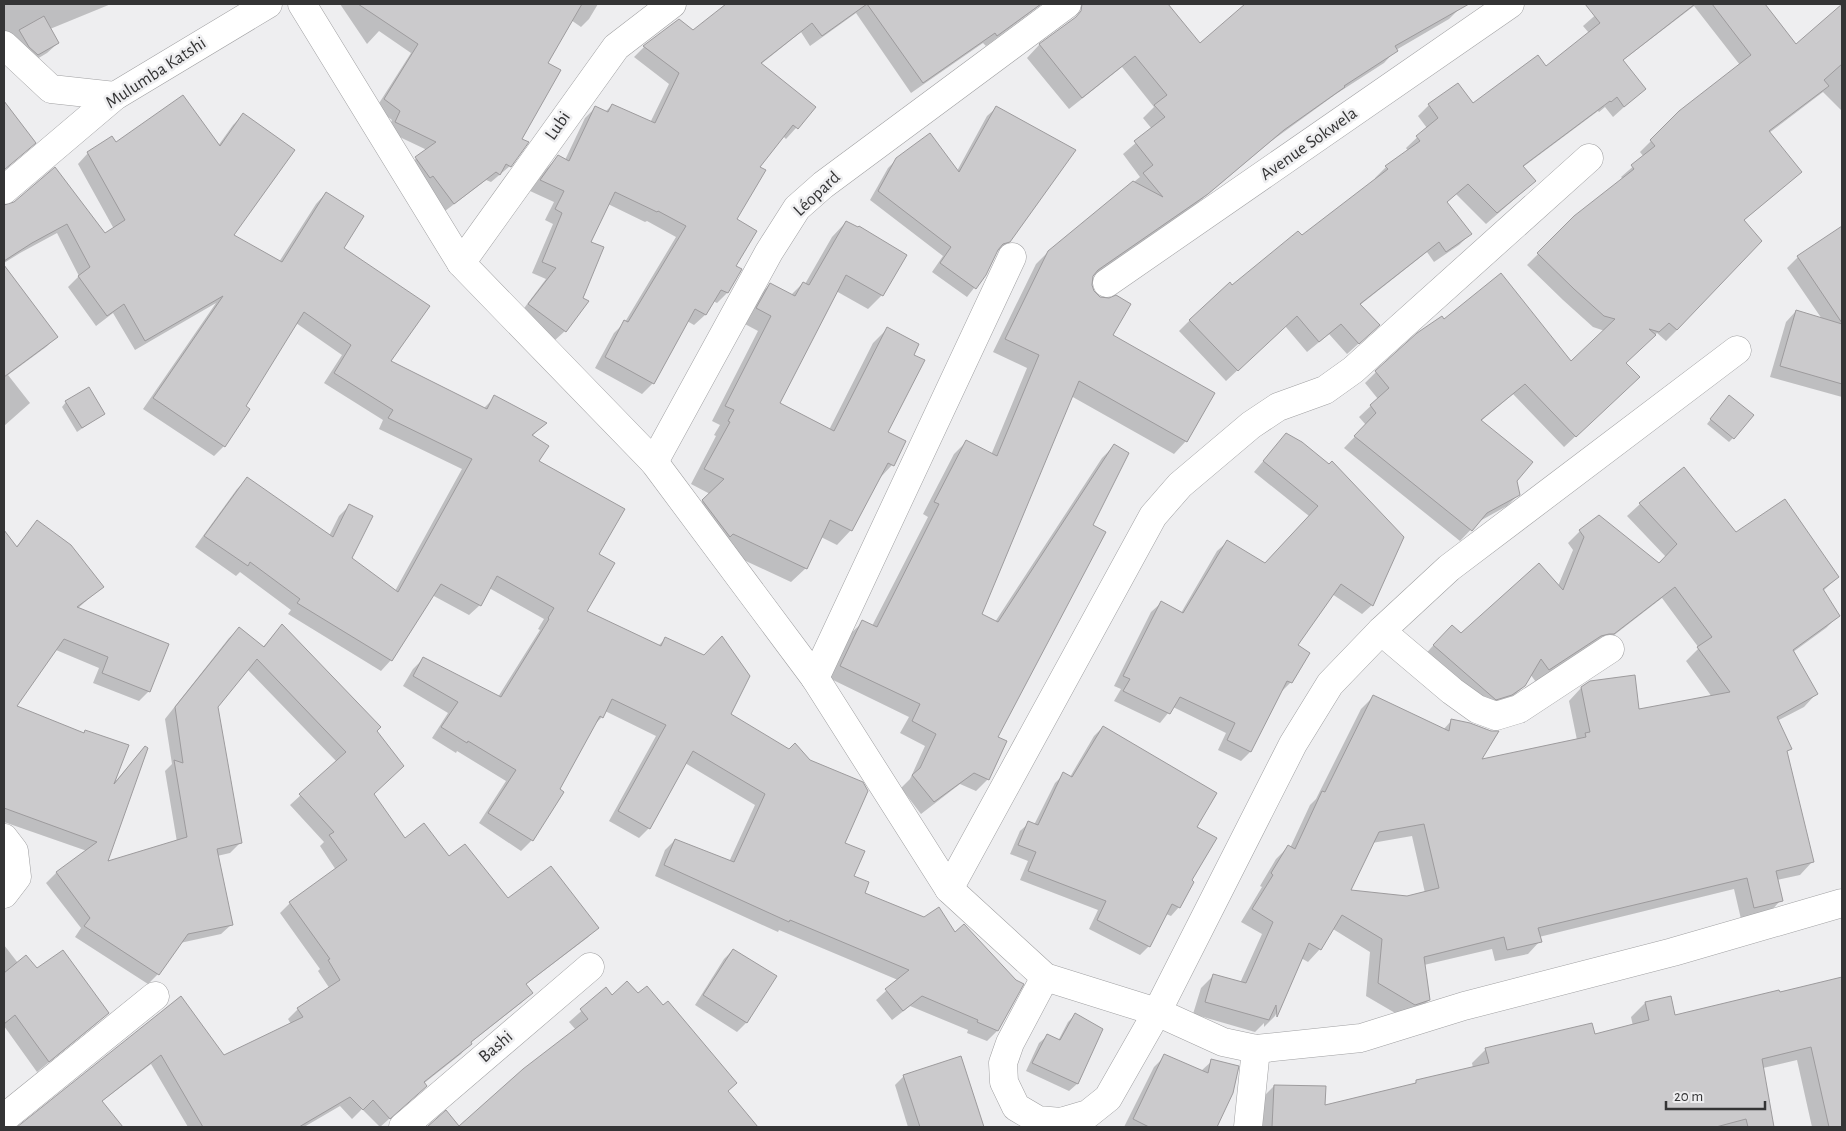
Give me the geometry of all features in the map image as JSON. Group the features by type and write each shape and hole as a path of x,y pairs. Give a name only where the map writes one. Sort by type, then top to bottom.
{"street":[{"name":"Mulumba Katshi","path":"4,190 115,96 268,4"},
{"path":"302,4 461,263 654,462 815,678 949,889 1045,977 1157,1012 1222,1042 1256,1049 1361,1038 1464,1006 1674,952 1842,903"},
{"name":"Lubi","path":"461,263 616,48 672,4"},
{"name":"Léopard","path":"654,462 769,252 797,208 822,185 1067,4"},
{"name":"Avenue Sokwela","path":"1107,283 1510,4"},
{"path":"4,45 52,89 115,96"},
{"path":"949,889 1153,516 1180,485 1251,425 1278,407 1325,390 1353,370 1589,158"},
{"path":"815,678 1012,256"},
{"path":"1045,977 1010,1044 1003,1063 1004,1082 1016,1107 1038,1120 1061,1122 1088,1114 1108,1098 1157,1012 1293,744 1330,684 1381,630 1449,568 1737,350"},
{"path":"1381,630 1452,691 1477,709 1496,716 1519,709 1610,649"},
{"path":"4,838 14,852 17,877 4,894"},
{"name":"Bashi","path":"403,1127 590,967"},
{"path":"4,1118 156,996"},
{"path":"1248,1127 1256,1049"}],"building":[{"path":"358,4 582,4 548,63 561,70 522,139 529,142 511,167 506,164 500,175 496,172 454,204 433,176 430,178 415,157 436,142 395,122 400,111 384,99 418,44"},
{"path":"726,4 867,4 822,36 812,23 761,63 816,107 798,129 793,125 760,167 766,170 737,219 757,231 736,266 742,269 728,293 721,290 706,315 695,309 654,384 605,357 624,320 628,322 686,226 615,192 591,242 604,247 583,298 589,301 566,332 528,304 556,268 542,262 562,213 555,209 564,191 540,180 558,155 569,161 595,106 608,112 612,104 655,123 679,73 643,46 679,19 693,30"},
{"path":"867,4 1041,4 997,36 995,33 923,83"},
{"path":"1082,4 1168,4 1200,43 1245,4 1469,4 1395,46 1398,51 1344,86 1284,130 1208,194 1098,270 1093,276 1092,285 1094,291 1100,297 1109,298 1116,295 1131,304 1113,335 1215,393 1187,442 1079,381 982,614 998,622 1114,444 1129,453 1093,525 1106,532 998,737 1007,741 989,780 974,773 934,802 912,775 920,768 936,734 912,721 920,704 840,666 862,620 877,627 939,504 934,502 966,440 997,456 1039,355 1005,339 1048,251 1133,181 1163,197 1143,173 1153,165 1134,141 1165,117 1154,105 1167,95 1135,56 1082,98 1039,44 1076,17 1081,11"},
{"path":"1585,4 1695,4 1623,60 1646,89 1624,107 1617,97 1610,101 1523,166 1536,181 1497,213 1468,184 1447,202 1472,234 1446,252 1439,242 1360,304 1380,325 1359,344 1341,324 1319,342 1297,316 1238,371 1189,320 1230,282 1232,285 1298,231 1302,235 1388,169 1385,166 1420,141 1416,136 1438,118 1428,104 1458,83 1473,103 1538,55 1546,66 1600,23"},
{"path":"1712,4 1765,4 1796,44 1842,4 1842,64 1824,80 1829,86 1769,131 1802,172 1744,220 1762,241 1677,330 1669,323 1659,332 1649,329 1656,335 1626,363 1640,377 1576,437 1525,384 1481,420 1533,462 1517,481 1520,495 1487,513 1472,531 1354,436 1376,413 1370,405 1389,388 1375,371 1417,333 1442,316 1444,319 1501,273 1571,361 1615,319 1604,316 1537,253 1574,216 1634,169 1631,165 1655,146 1650,140 1679,111 1751,55"},
{"path":"44,16 59,43 38,55 29,47 19,30"},
{"path":"183,95 220,146 243,113 295,150 234,235 282,262 326,192 364,216 344,248 430,306 391,361 487,409 494,395 547,423 532,435 549,446 539,461 625,509 599,554 615,563 587,611 661,646 665,637 704,655 722,636 750,676 731,714 789,749 795,743 810,760 863,782 868,791 845,843 865,851 854,876 869,882 865,893 924,917 939,907 955,932 964,924 1016,980 1024,984 998,1031 977,1022 978,1020 922,996 903,1011 885,989 909,970 790,920 789,922 664,865 675,839 734,862 765,794 693,751 650,829 618,811 666,725 612,699 603,718 600,716 560,789 564,792 533,841 488,813 516,770 441,727 458,702 413,676 423,657 501,697 554,608 497,576 481,606 441,584 392,661 297,603 300,599 250,562 248,566 204,536 247,477 333,537 349,504 373,516 352,558 398,592 472,459 388,418 393,410 334,373 351,345 304,312 246,406 250,409 225,447 153,398 223,296 145,341 124,304 107,316 78,276 90,267 67,224 4,261 4,205 14,202 55,167 105,233 125,220 87,152 112,136 116,142"},
{"path":"4,101 36,143 4,170"},
{"path":"996,106 1076,150 1010,242 1003,244 998,250 986,275 976,289 940,263 951,247 878,191 896,158 930,133 959,172"},
{"path":"846,221 859,226 907,255 883,296 846,275 780,403 834,431 887,327 919,344 914,355 925,360 888,432 906,441 894,466 888,463 852,531 830,520 807,569 733,534 730,537 702,500 724,479 704,469 730,422 728,421 734,410 725,406 771,316 756,308 770,283 795,296 803,282 809,285"},
{"path":"1842,226 1842,323 1797,256"},
{"path":"4,265 58,337 4,377"},
{"path":"1796,310 1842,324 1842,384 1780,366"},
{"path":"89,387 105,414 82,428 65,401"},
{"path":"1729,395 1754,415 1734,439 1710,419"},
{"path":"1286,433 1302,442 1329,464 1332,461 1404,537 1373,606 1341,584 1298,645 1310,653 1292,683 1287,681 1251,752 1227,740 1235,723 1180,697 1170,714 1123,691 1130,679 1123,676 1161,601 1183,613 1227,540 1265,563 1318,506 1263,461"},
{"path":"1684,467 1736,532 1785,499 1839,577 1823,589 1840,616 1793,650 1818,694 1777,717 1792,749 1787,751 1814,862 1776,871 1783,901 1754,908 1747,878 1538,928 1542,942 1507,950 1504,937 1424,957 1430,1000 1415,1005 1378,983 1382,939 1342,915 1321,950 1309,943 1277,1017 1276,1005 1269,1020 1205,1002 1213,974 1246,983 1273,922 1252,909 1273,875 1271,873 1288,845 1295,849 1322,791 1325,792 1373,695 1449,731 1451,719 1470,723 1491,731 1499,731 1482,759 1586,737 1585,733 1590,732 1581,687 1590,681 1635,675 1639,709 1730,692 1697,647 1712,637 1675,587 1614,634 1601,636 1549,670 1541,659 1525,686 1512,695 1496,700 1433,645 1452,625 1461,633 1539,563 1563,590 1584,537 1579,530 1599,515 1659,563 1677,544 1639,503","holes":["1424,824 1439,888 1407,896 1351,890 1379,832"]},
{"path":"37,520 71,545 104,587 77,607 169,644 150,692 102,673 108,657 64,639 17,706 84,733 85,730 129,745 114,784 145,746 148,748 108,861 187,837 174,760 183,763 175,707 239,627 264,647 282,624 381,727 377,731 404,766 374,794 405,838 424,823 449,856 465,844 508,898 551,866 599,928 526,984 533,993 424,1082 427,1086 390,1119 373,1100 363,1110 350,1097 299,1127 203,1127 161,1055 102,1101 123,1127 17,1127 181,996 224,1055 303,1017 297,1008 340,980 328,960 330,959 289,902 347,860 329,835 334,832 299,794 346,752 257,659 218,707 242,843 217,849 233,925 188,934 159,975 84,926 90,918 56,872 97,842 4,808 4,530 17,547"},
{"path":"1103,726 1217,793 1197,827 1217,838 1192,880 1194,882 1180,908 1172,904 1150,947 1097,920 1106,901 1028,871 1036,852 1018,845 1028,821 1038,825 1063,772 1072,777"},
{"path":"733,949 777,976 747,1023 703,995"},
{"path":"63,950 109,1013 49,1062 15,1015 4,1024 4,973 26,955 37,968"},
{"path":"1842,977 1842,1127 1829,1127 1811,1047 1762,1059 1774,1127 1748,1127 1746,1119 1716,1127 1272,1127 1274,1085 1326,1086 1325,1105 1416,1083 1416,1080 1489,1063 1485,1048 1592,1023 1595,1034 1649,1020 1645,1002 1671,996 1675,1015"},
{"path":"627,981 638,993 647,986 663,1005 668,1001 737,1083 728,1091 758,1127 427,1127 446,1110 459,1126 523,1069 588,1019 580,1009 606,987 612,995"},
{"path":"1075,1013 1103,1029 1078,1084 1032,1063 1047,1034 1060,1040"},
{"path":"1164,1054 1208,1073 1211,1059 1239,1066 1233,1093 1217,1127 1149,1127 1133,1119"},
{"path":"961,1056 984,1127 920,1127 903,1075"}]}
